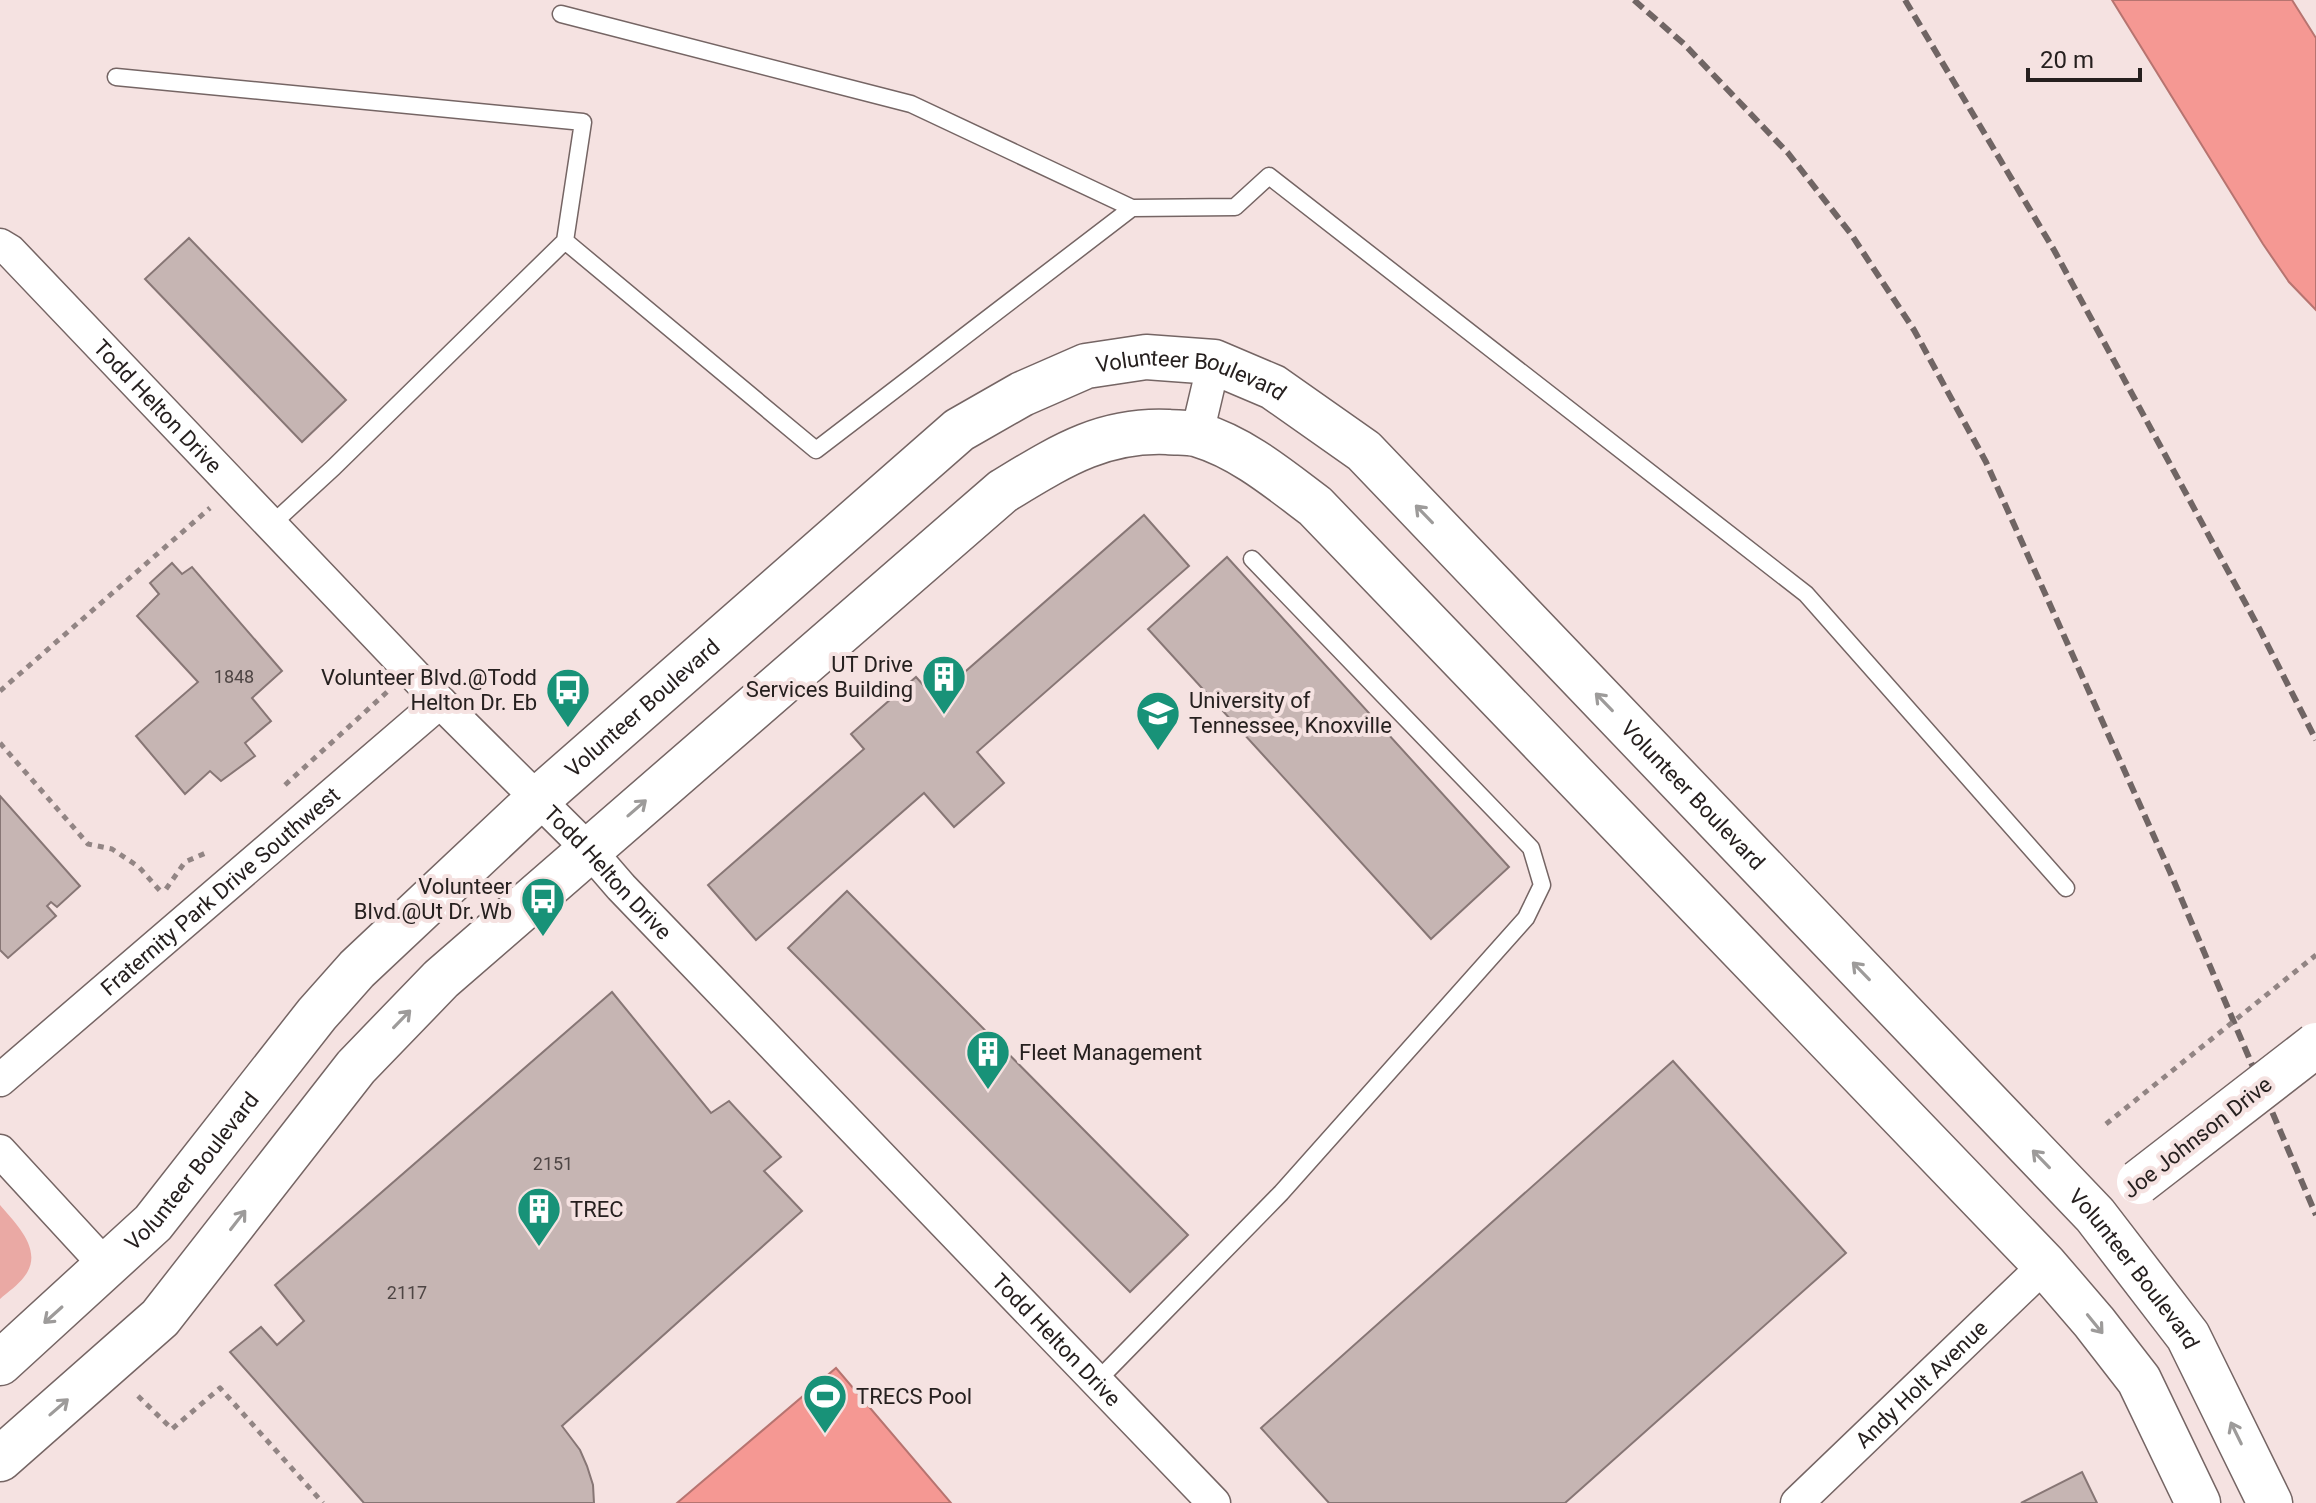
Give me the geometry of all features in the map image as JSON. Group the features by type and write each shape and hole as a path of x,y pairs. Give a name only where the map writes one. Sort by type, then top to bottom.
{"street":[{"name":"Todd Helton Drive","path":"0,245 10,251 440,702 589,850 1214,1503"},
{"name":"Volunteer Boulevard","path":"0,1363 153,1223 317,1014 357,969 538,799 959,430 1022,394 1086,366 1146,357 1214,362 1273,387 1364,451 2095,1215 2188,1336 2270,1503"},
{"path":"1197,434 1214,362"},
{"path":"0,1459 160,1318 356,1067 441,979 1003,491 1055,459 1107,437 1149,431 1197,434 1238,452 1315,506 2045,1265 2139,1380 2198,1503"},
{"name":"Fraternity Park Drive Southwest","path":"0,1080 440,702"},
{"name":"Joe Johnson Drive","path":"2045,1265 2095,1215 2316,1045"},
{"path":"0,1151 107,1267"},
{"name":"Andy Holt Avenue","path":"1797,1503 2045,1265"}],"lane":[{"path":"561,14 911,104 1132,208 1235,207 1269,176 1806,594 2066,888"},
{"path":"116,77 583,122 565,241 271,525"},
{"path":"565,241 816,450 1132,208"},
{"path":"1097,1381 1281,1193 1526,918 1542,885 1531,848 1252,559"}],"path":[{"path":"0,691 214,504"},
{"path":"0,743 88,844 112,849 139,867 162,893"},
{"path":"2106,1124 2316,955"},
{"path":"138,1396 172,1429 220,1388 323,1503"}],"shaded area":[{"path":"2112,0 2292,0 2316,38 2316,310 2289,282 2263,244"},
{"path":"0,1205 26,1238 31,1257 24,1277 0,1299"},
{"name":"TRECS Pool","path":"836,1368 951,1503 677,1503"}],"building":[{"path":"189,238 346,400 302,442 145,279"},
{"name":"UT Drive Services Building","path":"1144,515 1189,566 977,752 1004,783 954,827 924,793 756,940 708,885 864,749 851,734 916,677 935,698"},
{"path":"1227,557 1509,867 1431,939 1148,629"},
{"path":"172,563 182,574 192,567 282,671 252,698 271,721 245,743 255,756 221,781 210,771 185,794 136,736 198,682 137,616 159,594 150,583"},
{"path":"0,796 80,886 57,907 51,902 47,906 56,916 8,958 0,950"},
{"name":"Fleet Management","path":"847,891 1188,1235 1130,1292 788,948"},
{"name":"TREC","path":"612,992 711,1113 729,1101 781,1157 764,1171 802,1211 562,1426 580,1450 587,1466 594,1503 364,1503 230,1352 261,1327 277,1345 304,1321 275,1285"},
{"path":"1673,1061 1846,1253 1565,1503 1329,1503 1261,1428"},
{"path":"2082,1472 2097,1503 2021,1503"}],"railway":[{"path":"1634,0 1684,44 1788,153 1851,234 1914,330 1986,462 2170,872 2316,1215"},
{"path":"1905,0 2054,250 2260,630 2316,740"}],"place":[{"name":"UT Drive Services Building","path":"944,716"},
{"name":"Volunteer Blvd.@Todd Helton Dr. Eb","path":"568,729"},
{"name":"University of Tennessee, Knoxville","path":"1158,752"},
{"name":"Volunteer Blvd.@Ut Dr. Wb","path":"543,938"},
{"name":"Fleet Management","path":"988,1091"},
{"name":"TREC","path":"539,1248"},
{"name":"TRECS Pool","path":"825,1435"}]}
